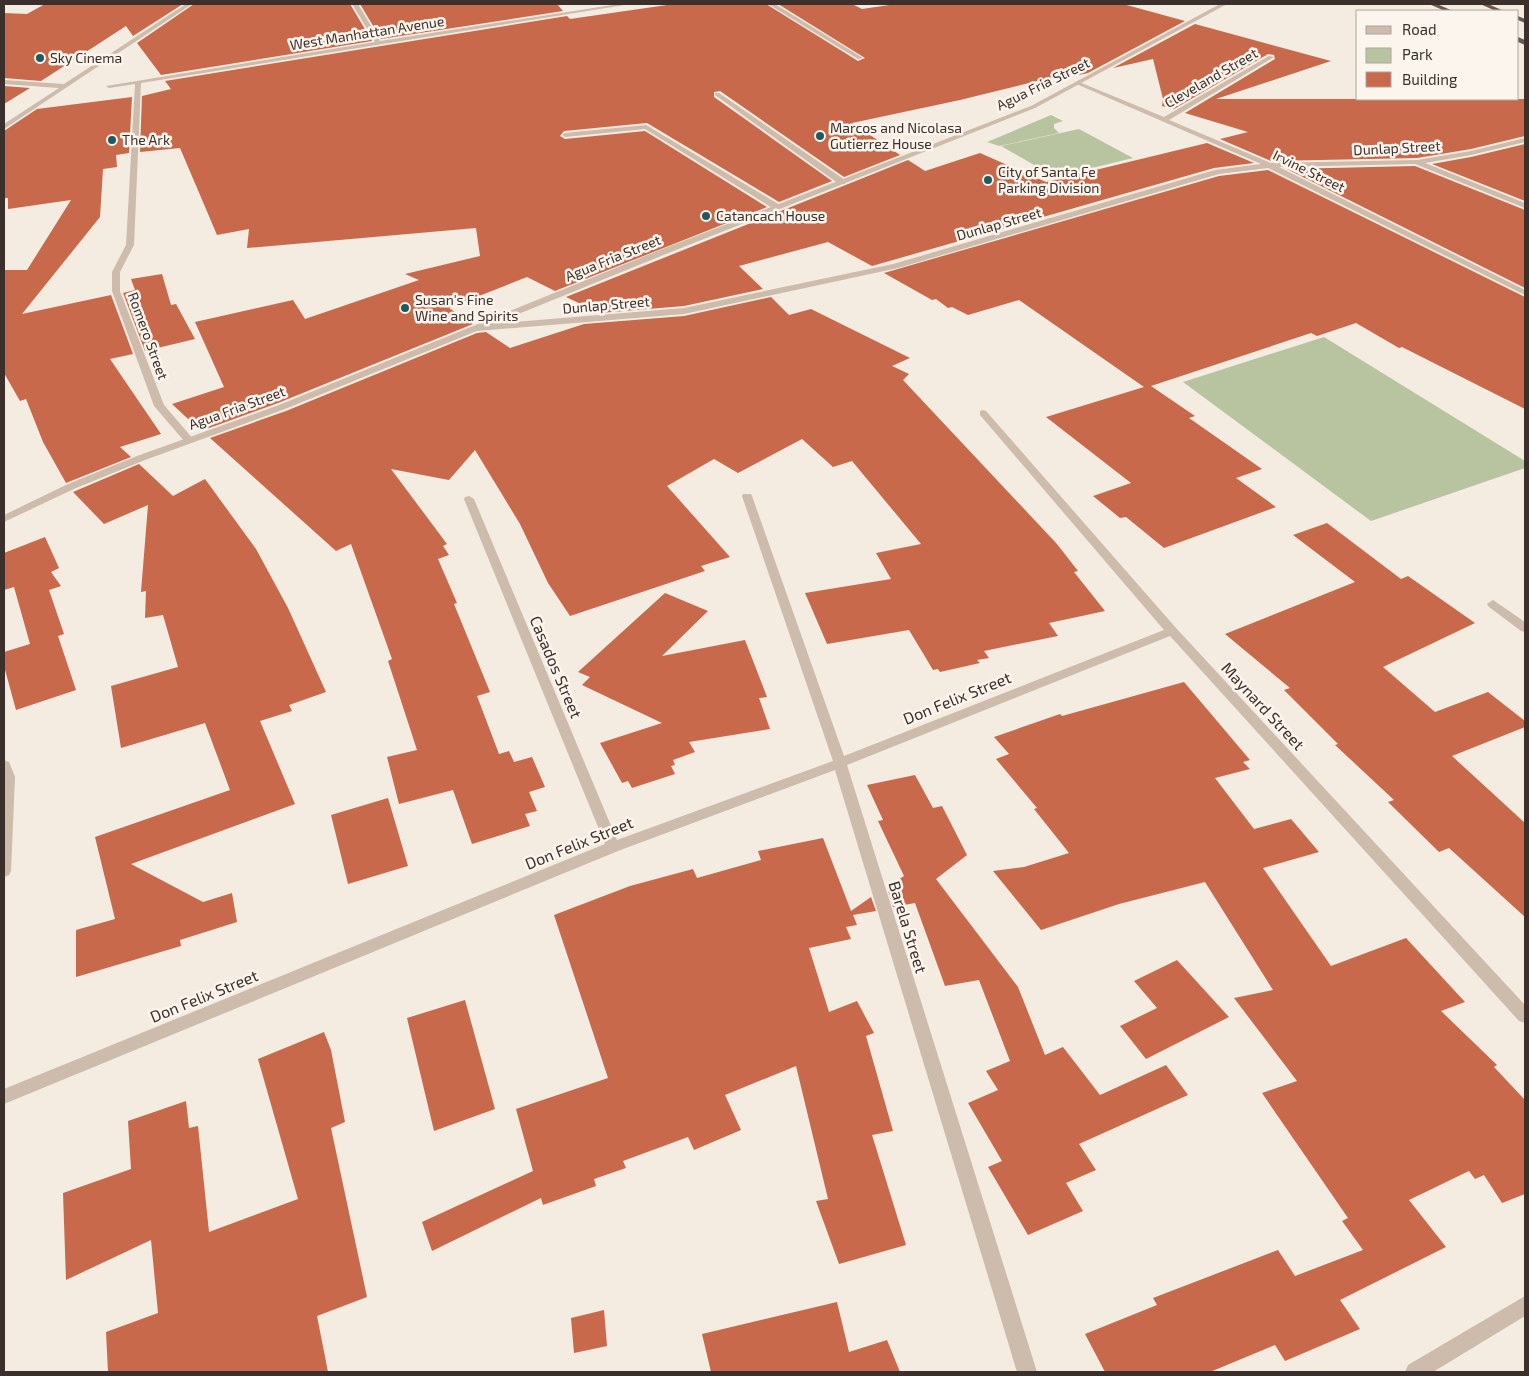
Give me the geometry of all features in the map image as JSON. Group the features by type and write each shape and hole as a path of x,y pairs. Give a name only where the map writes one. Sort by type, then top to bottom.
{"highway":[{"path":"1432,4 1447,10"},
{"path":"1483,4 1498,10"}],"street":[{"path":"4,127 189,4"},
{"path":"355,4 378,44"},
{"name":"West Manhattan Avenue","path":"109,86 628,4"},
{"path":"770,4 860,58"},
{"name":"Agua Fria Street","path":"4,520 72,486 189,440 282,407 1033,107 1224,4"},
{"name":"Cleveland Street","path":"1164,120 1271,57"},
{"path":"4,82 66,86"},
{"name":"Romero Street","path":"138,82 130,246 116,272 116,290 159,406 189,440"},
{"name":"Irvine Street","path":"1077,83 1267,164 1525,293"},
{"path":"717,94 842,182"},
{"path":"565,135 646,127 777,208"},
{"name":"Dunlap Street","path":"477,328 684,311 895,266 1218,172 1267,164 1416,162 1480,153 1525,140"},
{"path":"1416,162 1525,206"},
{"name":"Maynard Street","path":"983,413 1172,631 1525,1016"},
{"name":"Barela Street","path":"747,496 840,763 1027,1372"},
{"name":"Casados Street","path":"469,499 613,847"},
{"path":"1493,604 1525,628"},
{"name":"Don Felix Street","path":"4,1097 613,847 840,763 1172,631"},
{"path":"4,765 8,777 4,870"},
{"path":"1416,1372 1525,1305"}],"green space":[{"path":"1051,115 1063,121 1054,124 1054,128 1059,133 999,146 987,142"},
{"path":"1079,129 1133,158 1055,177 1001,146"},
{"path":"1324,337 1525,461 1525,468 1371,521 1183,382"}],"building":[{"path":"45,4 183,4 133,36 126,26 41,81 4,78 4,13 27,14"},
{"path":"194,4 350,4 372,41 161,75 137,43"},
{"path":"360,4 557,4 563,11 381,39"},
{"path":"674,4 766,4 858,61 865,58 778,4 852,4 862,9 896,4 1123,4 1185,21 1088,73 1069,77 1061,75 960,100 852,123 900,155 844,177 720,91 714,92 714,97 832,181 779,202 647,123 564,131 560,136 565,139 645,131 767,207 555,291 527,277 449,308 473,324 278,403 201,431 172,404 224,387 195,322 293,300 305,319 419,280 405,274 480,256 476,228 247,248 249,229 217,235 180,148 140,152 142,96 171,89 165,81 567,16 570,19"},
{"path":"1195,24 1331,61 1216,99 1525,99 1525,136 1471,149 1417,158 1271,161 1220,139 1248,132 1185,113 1275,59 1274,55 1268,54 1174,109 1162,106 1163,99 1153,59 1113,68"},
{"path":"4,86 30,88 4,104"},
{"path":"132,97 129,153 116,155 117,167 103,169 100,217 22,314 111,295 133,354 110,359 161,434 120,447 131,457 66,483 43,442 26,399 20,401 4,373 4,270 27,270 71,200 8,209 8,198 4,198 4,131 37,109"},
{"path":"1207,143 1254,163 1214,168 872,266 828,242 739,266 763,289 684,306 600,313 566,297 908,160 925,171 980,153 1046,182"},
{"path":"1525,144 1525,201 1432,164 1471,157"},
{"path":"1415,166 1525,210 1525,288 1287,169"},
{"path":"1268,170 1525,297 1525,409 1402,347 1399,348 1356,323 1317,336 1311,333 1151,386 1195,416 1189,418 1262,469 1236,478 1276,507 1164,548 1126,517 1120,518 1093,496 1131,483 1046,417 1144,387 1019,300 968,315 952,307 948,308 936,299 932,300 884,273 1219,176"},
{"path":"162,274 171,305 176,304 195,339 145,351 123,293 135,290 131,279"},
{"path":"771,297 789,315 811,309 910,358 892,366 909,374 903,380 1057,544 1078,571 1074,572 1105,611 1049,623 1058,636 984,651 989,658 977,660 980,663 940,672 938,669 933,670 909,630 827,644 805,593 891,579 876,553 921,544 852,461 833,467 802,439 738,473 714,459 667,486 730,557 701,566 705,571 570,616 548,583 520,524 475,450 449,480 391,469 447,544 443,546 449,555 438,559 457,603 454,604 490,692 477,696 499,754 509,751 514,762 532,757 545,787 529,792 537,811 525,814 530,826 472,844 453,790 399,804 387,757 417,750 388,661 392,659 351,544 336,551 210,438 286,411 477,333 486,332 510,348 584,324 684,316"},
{"path":"139,464 173,496 205,479 256,549 288,608 326,692 289,705 292,711 260,721 295,804 131,864 203,902 232,893 237,922 180,940 181,946 76,977 76,930 115,919 95,837 230,790 205,723 121,748 111,686 178,667 163,615 145,618 146,591 141,592 148,505 104,524 73,492"},
{"path":"1327,523 1401,579 1408,576 1475,623 1383,667 1435,712 1488,692 1525,721 1525,727 1452,756 1525,823 1525,917 1449,848 1439,852 1388,802 1394,800 1335,745 1338,744 1284,690 1290,688 1225,634 1355,582 1293,535"},
{"path":"45,537 59,568 51,572 61,586 49,590 64,634 58,636 76,690 16,710 4,666 4,652 30,644 14,587 4,590 4,553"},
{"path":"665,593 708,611 662,656 745,640 767,697 759,698 770,729 689,742 695,752 673,760 675,765 671,766 675,774 632,788 628,781 622,783 600,743 662,723 582,685 590,677 578,672"},
{"path":"1184,682 1250,760 1243,762 1250,769 1215,778 1254,829 1291,819 1319,852 1263,868 1331,966 1406,938 1465,1002 1441,1011 1497,1065 1494,1067 1525,1100 1525,1194 1502,1203 1484,1175 1475,1179 1469,1171 1409,1200 1446,1247 1340,1300 1360,1329 1285,1361 1275,1345 1210,1372 1105,1372 1085,1334 1157,1305 1153,1298 1278,1250 1295,1276 1363,1250 1342,1221 1348,1218 1262,1093 1297,1081 1234,998 1273,990 1205,882 1119,904 1041,930 993,871 1024,867 1069,853 1034,809 1037,808 996,759 1009,754 994,737 1060,714 1062,716"},
{"path":"915,775 933,808 942,806 967,855 936,879 1018,987 1045,1055 1063,1047 1100,1095 1166,1065 1188,1095 1079,1144 1096,1170 1066,1183 1083,1211 1028,1235 988,1167 1002,1161 968,1103 998,1090 986,1071 1010,1061 979,980 945,986 915,903 893,907 887,887 904,876 878,821 883,820 867,785"},
{"path":"388,798 408,866 348,884 331,815"},
{"path":"823,838 851,911 871,897 876,911 853,915 857,925 846,927 851,939 809,948 829,1012 857,1001 874,1033 866,1036 893,1131 872,1135 906,1245 839,1264 816,1201 828,1199 796,1066 725,1095 741,1130 694,1150 688,1137 623,1161 626,1168 594,1179 596,1186 543,1205 541,1198 432,1251 422,1222 533,1171 516,1109 608,1078 554,915 630,886 693,869 697,878 761,860 758,851"},
{"path":"1177,960 1229,1017 1146,1059 1120,1026 1157,1008 1134,981"},
{"path":"465,1000 495,1109 434,1131 407,1018"},
{"path":"324,1032 331,1050 345,1122 331,1128 367,1297 317,1316 328,1372 108,1372 106,1332 158,1313 151,1240 66,1280 63,1193 131,1169 128,1121 186,1101 189,1128 198,1126 209,1232 298,1199 258,1059"},
{"path":"837,1302 849,1352 887,1340 900,1372 711,1372 702,1334"},
{"path":"604,1310 607,1346 574,1353 571,1318"}],"place":[{"name":"Sky Cinema","path":"40,58"},
{"name":"Marcos and Nicolasa Gutierrez House","path":"820,136"},
{"name":"The Ark","path":"112,140"},
{"name":"City of Santa Fe Parking Division","path":"988,180"},
{"name":"Catancach House","path":"706,216"},
{"name":"Susan's Fine Wine and Spirits","path":"405,308"}]}
